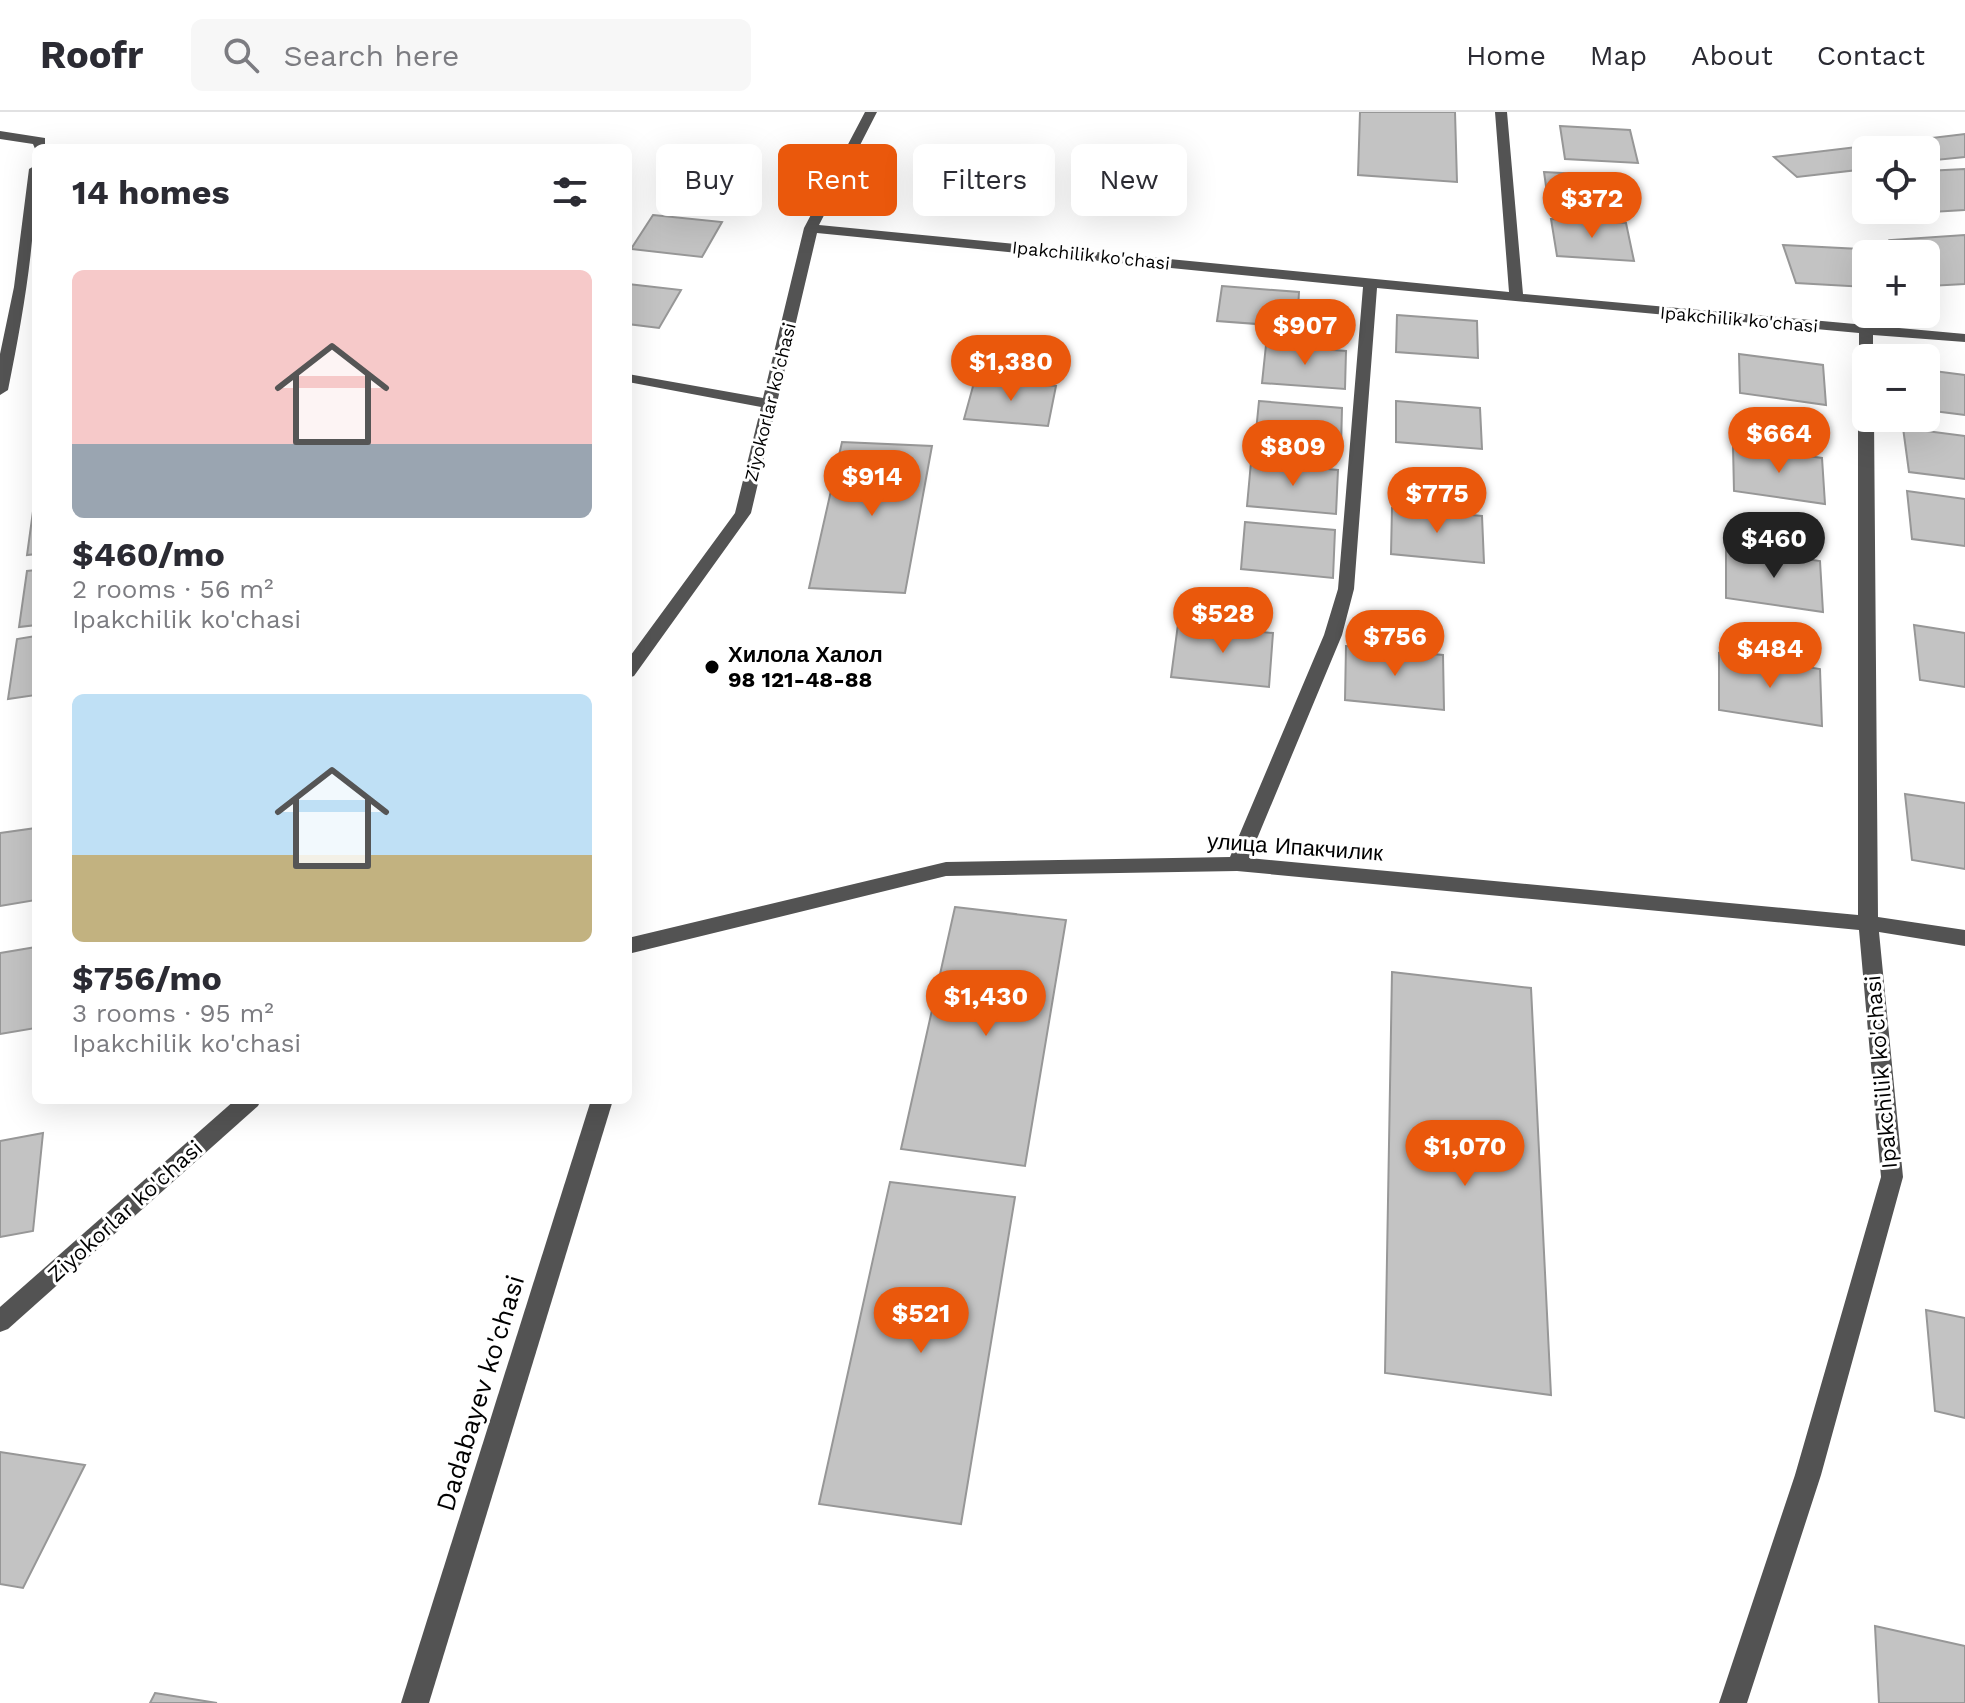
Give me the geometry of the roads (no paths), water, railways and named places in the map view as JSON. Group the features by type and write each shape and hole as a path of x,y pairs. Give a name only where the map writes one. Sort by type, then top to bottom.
{"street":[{"name":"Ziyokorlar ko'chasi","path":"632,666 743,513 811,228 871,112"},
{"path":"1501,112 1516,297"},
{"path":"0,135 40,141 40,144"},
{"path":"0,390 21,287 32,200"},
{"name":"Ipakchilik ko'chasi","path":"811,228 1965,338"},
{"path":"1237,864 1333,635 1346,589 1370,283"},
{"path":"0,290 21,287"},
{"path":"18,302 32,304"},
{"path":"1866,330 1866,344"},
{"path":"632,379 770,404"},
{"name":"Ipakchilik ko'chasi","path":"1733,1703 1808,1475 1892,1177 1868,923 1866,432"},
{"name":"улица Ипакчилик","path":"632,945 946,869 1237,864 1868,923 1965,938"},
{"name":"Ziyokorlar ko'chasi","path":"0,1322 245,1104"},
{"name":"Dadabayev ko'chasi","path":"415,1703 601,1104"}],"place":[{"name":"Хилола Халол 98 121-48-88","path":"712,667"}]}
